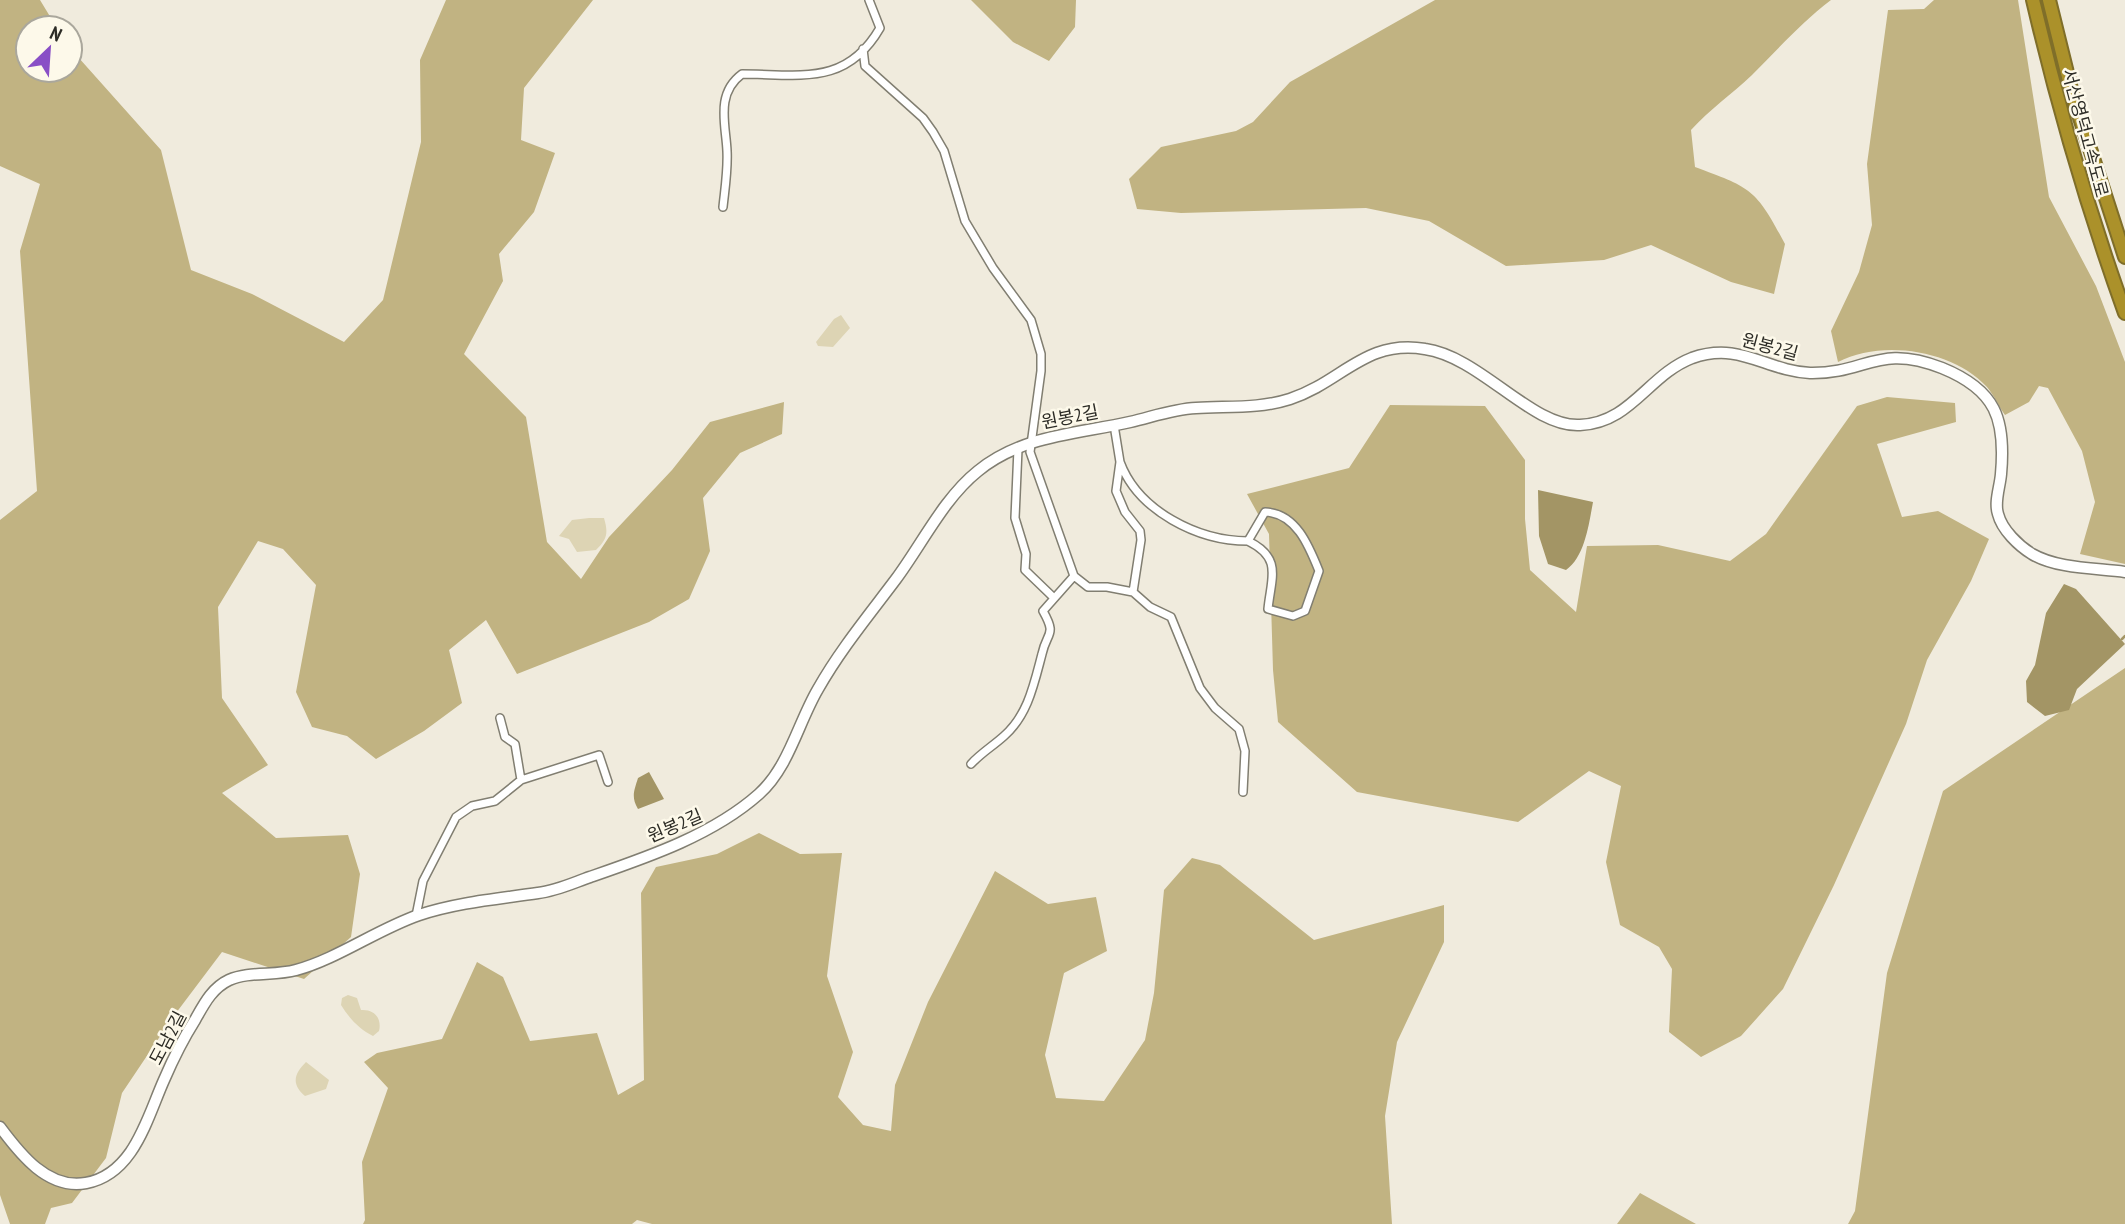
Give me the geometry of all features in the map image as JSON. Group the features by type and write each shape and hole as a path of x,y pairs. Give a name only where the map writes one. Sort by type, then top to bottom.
{"highway":[{"name":"서산영덕고속도로","path":"2033,0 2057,103 2089,212 2125,313"},
{"name":"서산영덕고속도로","path":"2049,0 2076,106 2125,257"}],"main road":[{"name":"원봉2길","path":"416,916 479,899 558,889 624,866 713,827 762,792 789,751 819,686 939,519 974,474 1030,441 1190,408 1253,407 1280,402 1329,381 1363,356 1391,348 1429,349 1452,356 1557,424 1582,426 1610,419 1634,405 1663,373 1699,355 1735,352 1800,372 1831,370 1898,355 1950,371 1989,398 2001,425 2001,480 1996,510 2007,532 2039,558 2125,572"},
{"name":"도남2길","path":"0,1128 20,1154 38,1170 76,1184 100,1178 116,1169 136,1143 177,1050 210,993 232,978 299,970 416,916"}],"street":[{"path":"723,206 727,149 722,119 734,80 742,74 777,78 842,69 880,28 869,0"},
{"path":"863,49 865,66 923,118 933,132 944,152 965,221 993,268 1031,320 1041,362 1030,441 1032,464 1074,576 1088,587 1133,592 1150,607 1171,617 1199,688 1215,708 1239,729 1245,751 1243,792"},
{"path":"1114,425 1120,462 1127,482 1137,493 1166,515 1227,541 1248,541 1266,555 1275,571 1268,608 1293,616 1305,611 1319,571 1294,525 1278,512 1265,512 1248,541"},
{"path":"1018,449 1015,518 1026,554 1025,570 1053,597"},
{"path":"1120,462 1116,491 1125,512 1140,531 1141,540 1133,592"},
{"path":"971,764 1004,737 1024,709 1036,683 1043,650 1051,637 1052,627 1043,611 1074,576"},
{"path":"500,718 505,737 514,744 521,780"},
{"path":"416,916 423,881 456,817 472,806 495,801 521,780 599,755 608,782"}],"shaded area":[{"path":"0,0 40,0 48,14 14,14 14,84 84,84 84,64 161,150 191,270 252,294 344,342 383,300 421,142 420,60 446,0 593,0 524,88 521,140 555,153 534,212 499,254 503,281 464,354 526,417 547,542 581,579 609,537 672,470 710,422 784,402 782,434 740,453 703,498 710,551 689,599 649,622 517,674 486,620 449,650 462,703 424,731 376,759 347,736 312,727 296,692 316,585 283,549 258,541 218,607 222,698 268,765 222,793 276,838 348,835 360,874 351,937 304,979 222,952 173,1017 122,1093 106,1158 72,1203 51,1208 45,1224 10,1224 0,1195 0,520 37,491 20,251 40,184 0,166"},
{"path":"971,0 1076,0 1075,27 1049,61 1013,42"},
{"path":"1435,0 1831,0 1691,130 1695,167 1729,180 1750,193 1767,212 1785,244 1774,294 1731,282 1651,245 1604,260 1506,266 1429,221 1366,208 1181,213 1137,209 1129,179 1161,147 1236,131 1253,122 1290,82"},
{"path":"1934,0 2018,0 2049,197 2096,286 2125,362 2125,564 2080,554 2095,502 2082,451 2048,388 2039,386 2029,402 2005,415 1990,390 1973,374 1937,357 1896,350 1875,351 1838,362 1831,331 1859,272 1872,225 1867,164 1888,10 1924,9"},
{"path":"841,315 850,328 833,347 818,346 816,342 834,319"},
{"path":"1887,397 1955,403 1956,422 1877,444 1902,517 1938,511 1989,539 1971,581 1927,660 1906,724 1834,885 1783,989 1741,1036 1701,1057 1669,1032 1672,969 1659,947 1620,925 1606,862 1621,786 1589,771 1518,822 1357,792 1278,722 1273,670 1269,534 1247,494 1349,468 1390,405 1485,406 1525,460 1525,519 1530,570 1576,612 1587,546 1658,545 1730,561 1766,534 1857,406"},
{"path":"1538,490 1593,502 1582,548 1566,570 1548,564 1539,536"},
{"path":"604,518 605,539 596,550 577,552 569,539 559,536 572,520"},
{"path":"2064,584 2076,589 2125,644 2077,689 2069,710 2045,716 2027,702 2026,681 2035,665 2046,613"},
{"path":"2125,668 2125,1224 1848,1224 1855,1211 1887,973 1943,791"},
{"path":"649,772 664,799 638,809 634,797 635,787 638,778"},
{"path":"759,833 800,854 842,853 827,976 853,1052 838,1097 863,1125 891,1131 895,1085 928,1002 995,871 1048,904 1096,897 1107,951 1064,973 1045,1055 1056,1098 1104,1101 1145,1040 1154,993 1164,890 1192,858 1220,865 1314,940 1444,905 1444,942 1397,1042 1385,1116 1392,1224 652,1224 637,1220 632,1224 363,1224 362,1162 388,1088 364,1062 377,1053 442,1039 477,962 503,977 530,1041 597,1033 618,1095 644,1080 641,893 656,867 717,854"},
{"path":"348,995 357,998 361,1010 370,1011 376,1016 379,1031 373,1036 355,1023 341,1005 342,998"},
{"path":"306,1062 329,1080 326,1089 305,1096 296,1079"},
{"path":"1640,1193 1696,1224 1617,1224"}],"waterway":[{"path":"2122,639 2125,636"}]}
